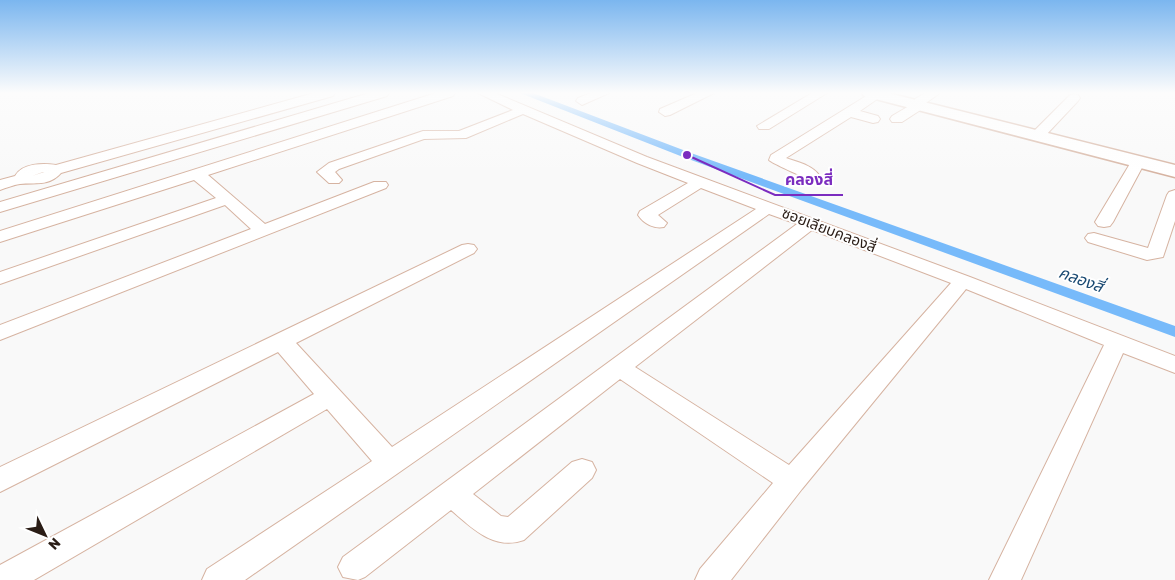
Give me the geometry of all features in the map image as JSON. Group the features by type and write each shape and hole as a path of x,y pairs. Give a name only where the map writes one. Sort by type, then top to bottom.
{"main road":[{"path":"979,120 1175,171"},
{"path":"986,120 1175,167"}],"street":[{"path":"0,185 21,179 23,174 35,169 49,167 56,170 233,120"},
{"path":"0,207 292,120"},
{"path":"0,237 365,120"},
{"path":"334,180 325,172 334,166 423,135 461,135 499,120"},
{"name":"ซอยเลียบคลองสี่","path":"548,120 642,160 963,281 1175,365"},
{"path":"764,126 774,120"},
{"path":"811,175 776,160 776,158 837,120"},
{"path":"1040,133 1053,120"},
{"path":"1104,222 1138,162"},
{"path":"197,174 263,231"},
{"path":"658,223 646,214 700,182"},
{"path":"0,333 380,185"},
{"path":"1094,238 1147,254 1156,253 1175,195"},
{"path":"0,278 228,199"},
{"path":"218,580 762,212"},
{"path":"354,567 810,223"},
{"path":"0,480 468,250"},
{"path":"711,580 792,481 963,281"},
{"path":"282,342 391,464"},
{"path":"1006,580 1116,343"},
{"path":"618,367 792,481"},
{"path":"4,580 330,396"},
{"path":"451,493 494,528 513,531 582,470"}],"waterway":[{"name":"คลองสี่","path":"595,120 1175,332"}],"place":[{"name":"คลองสี่","path":"687,155"}]}
